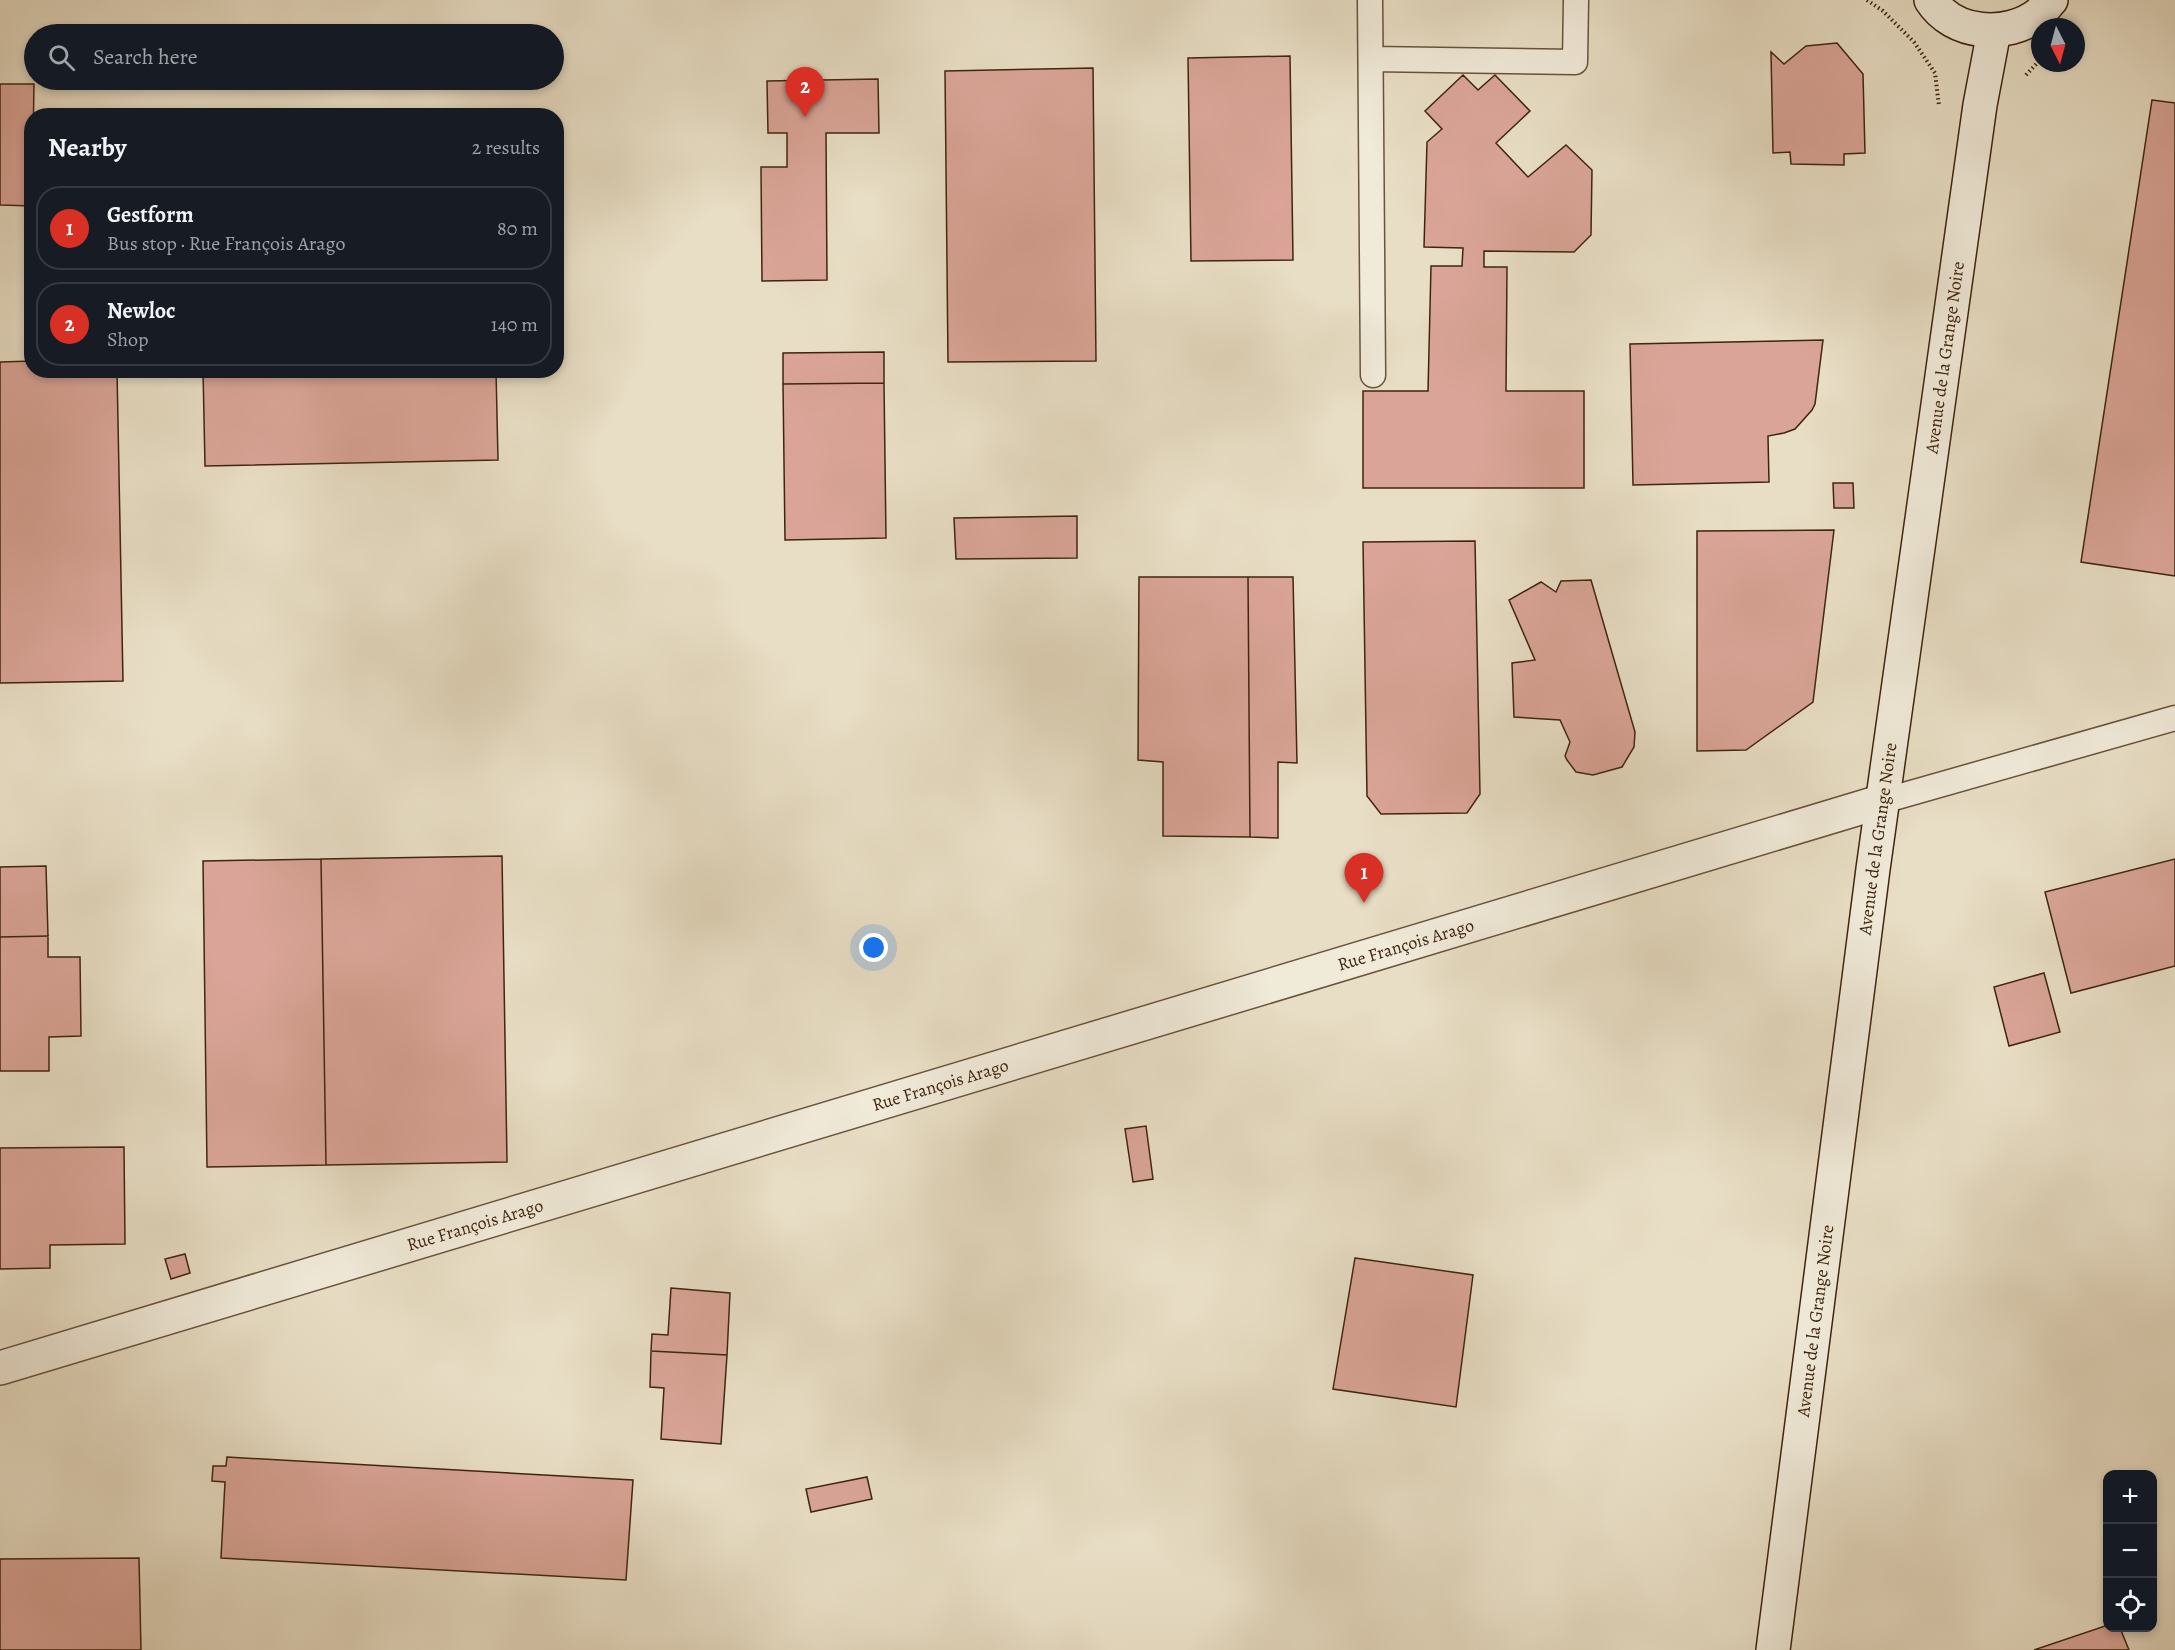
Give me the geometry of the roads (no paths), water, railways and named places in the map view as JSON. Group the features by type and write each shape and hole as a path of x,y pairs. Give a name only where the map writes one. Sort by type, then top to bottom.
{"street":[{"path":"1931,0 1951,20 1972,28 1994,31 2018,26 2039,14 2051,0"},
{"name":"Avenue de la Grange Noire","path":"1773,1650 1882,801 1980,105 1994,31"},
{"name":"Rue François Arago","path":"0,1368 1882,801"}],"lane":[{"path":"1370,0 1373,375"},
{"path":"1371,59 1575,62 1575,0"},
{"path":"1882,801 2175,718"}],"place":[{"name":"Newloc","path":"805,117"},
{"name":"Gestform","path":"1364,903"}]}
